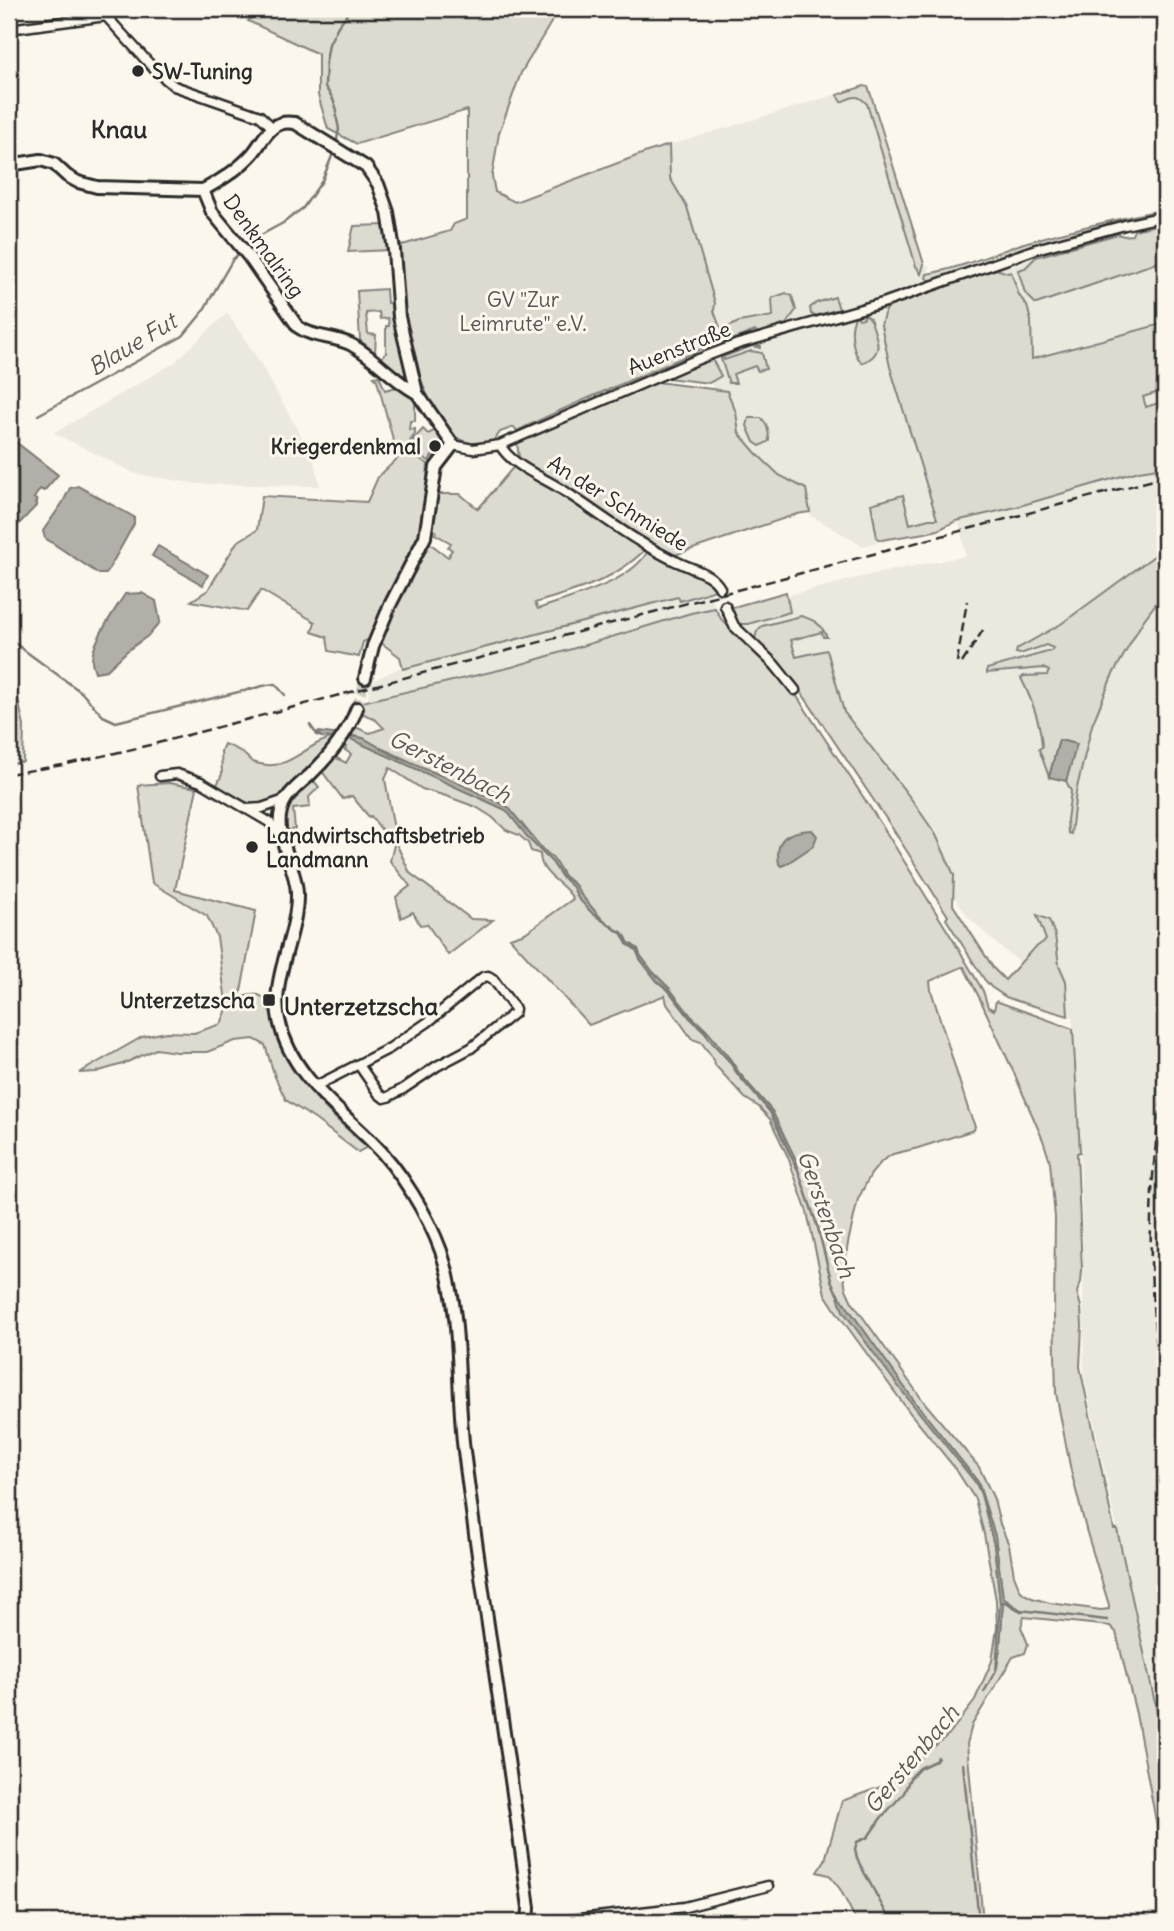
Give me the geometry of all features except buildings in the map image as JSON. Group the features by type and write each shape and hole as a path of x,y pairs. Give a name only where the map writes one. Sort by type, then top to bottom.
{"street":[{"path":"9,29 106,16 155,70 174,86 260,116 272,127"},
{"name":"Denkmalring","path":"417,393 402,385 354,346 304,332 298,327 249,257 212,212 203,190 238,168 272,127 284,122 296,122 366,167 373,175 388,212 399,317 417,393 453,445"},
{"path":"9,165 41,160 54,164 78,182 97,187 203,190"},
{"name":"Auenstraße","path":"453,445 473,449 500,445 738,344 886,302 1036,249 1165,216"},
{"path":"365,678 373,646 390,605 425,537 436,467 453,445"},
{"name":"An der Schmiede","path":"500,445 505,454 516,462 649,547 707,575 720,588"},
{"path":"725,606 734,626 774,664 795,690"},
{"path":"357,708 340,743 285,800 280,815 280,834 291,864 297,895 292,938 277,993 278,1018 284,1039 314,1087 375,1144 404,1181 428,1221 449,1279 458,1349 464,1447 516,1807 529,1908 528,1922"},
{"path":"160,776 177,774 201,782 269,822 280,834"},
{"path":"248,809 262,808 285,800"},
{"path":"314,1087 390,1048 428,1022 484,977 493,979 515,1009 514,1013 471,1048 388,1097 384,1098 379,1094 359,1065"},
{"path":"552,1922 684,1907 768,1886"}],"shaded area":[{"path":"868,87 870,92 924,264 930,266 928,273 1165,229 1165,1749 1084,1376 1079,1109 1072,1017 1068,1016 1059,991 1000,947 968,917 836,719 733,622 733,609 874,574 966,556 959,523 863,546 810,515 724,439 714,404 708,346 647,152"},
{"path":"227,313 259,361 313,457 320,486 198,484 136,474 54,433 174,363"},
{"path":"12,439 58,475 44,491 40,489 34,498 37,505 16,527 9,524 9,441"},
{"path":"78,486 134,517 134,524 106,574 99,574 45,538 43,531 70,488"},
{"path":"158,546 208,575 203,585 152,556"},
{"path":"710,591 715,608 512,667 368,700 370,682 405,665"},
{"path":"142,593 156,601 160,621 158,625 107,670 95,672 93,654 104,627 125,594"},
{"path":"318,732 363,738 393,755 508,807 600,917 622,932 628,942 638,949 653,972 706,1030 772,1111 796,1160 798,1170 770,1112 729,1061 668,990 657,981 622,934 593,914 578,898 573,887 506,810 351,739 321,737 316,735"},
{"path":"1059,740 1077,744 1066,781 1049,777"},
{"path":"812,830 817,836 813,846 781,866 778,855 781,842 790,834"},
{"path":"836,1291 915,1402 978,1482 995,1536 1003,1598 1023,1612 1003,1602 996,1671 1000,1602 994,1545 981,1494 976,1483 901,1390 843,1311"}],"green space":[{"name":"GV \"Zur Leimrute\" e.V.","path":"260,9 561,9 521,73 499,133 492,176 495,192 515,202 669,145 670,178 687,207 721,330 739,322 773,316 772,298 786,293 792,296 796,310 786,324 759,333 755,331 722,343 710,351 708,346 517,431 514,427 500,432 494,441 478,444 463,441 451,432 440,418 414,359 402,306 399,246 450,231 454,224 467,219 467,110 357,144 328,129 318,95 318,54 248,21"},
{"path":"868,87 870,92 924,264 921,274 916,266 867,104 858,97 841,102 837,95"},
{"path":"1165,209 1049,240 931,281 926,278 927,274 1024,243"},
{"path":"1165,223 1165,260 1036,304 1025,293 1018,270 1025,268 1036,257 1118,234 1132,235 1134,230"},
{"path":"386,225 390,250 348,252 354,226"},
{"path":"996,269 1011,272 1019,295 1027,306 1031,321 1032,359 1165,323 1165,390 1143,397 1146,407 1165,401 1165,467 1139,471 1016,507 956,521 938,530 881,540 877,538 871,504 903,495 910,524 937,519 890,367 881,325 884,314 889,305"},
{"path":"386,289 387,303 394,302 409,373 398,377 380,359 386,353 388,318 380,319 379,312 366,313 368,334 376,335 375,353 360,340 357,291"},
{"path":"835,297 839,309 815,316 811,314 810,308 816,303"},
{"path":"864,314 870,318 878,344 875,355 862,363 852,341 852,328 855,317 864,318"},
{"path":"752,344 761,348 752,346 723,357 724,360 751,351 762,353 766,369 758,371 755,366 733,374 736,383 729,383 722,355"},
{"path":"712,359 721,376 709,383 667,378"},
{"path":"379,376 385,390 397,387 415,400 415,421 410,421 409,430 415,429 415,434 410,441 417,457 428,464 428,497 420,539 393,588 372,638 363,642 359,657 329,651 327,637 312,632 315,622 261,590 247,611 191,601 208,590 237,542 257,530 262,496 367,502 378,477 398,458 374,377"},
{"path":"657,382 727,391 736,412 739,433 779,475 806,489 810,512 672,556 519,458 517,443 522,440"},
{"path":"749,418 763,420 768,428 769,441 760,446 754,442 747,426"},
{"path":"423,429 428,434 436,430 441,441 439,454 436,458 432,456 429,461 418,454 413,440"},
{"path":"515,465 645,550 606,578 535,603 538,609 599,588 628,572 648,551 704,578 716,590 680,601 678,597 403,669 400,657 380,642 390,614 428,542 448,557 452,550 448,547 451,543 435,534 436,531 432,528 437,494 460,494 478,509"},
{"path":"1165,548 1165,591 1143,621 1112,676 1092,725 1076,792 1071,834 1068,833 1071,791 1066,781 1076,744 1059,740 1049,777 1039,749 1042,747 1038,720 1021,678 1047,675 1049,671 1043,668 987,673 987,669 1051,651 1053,648 1046,645 1016,653 1017,649 1061,624"},
{"path":"786,592 790,612 748,624 739,624 732,616 730,608"},
{"path":"715,608 721,619 794,692 955,943 983,991 988,1007 994,1010 996,1001 1073,1029 1080,1152 1077,1153 1082,1270 1077,1292 1082,1326 1080,1367 1165,1749 1165,1870 1136,1714 1116,1632 1110,1626 1024,1617 1021,1627 1028,1644 1025,1653 1013,1657 972,1725 967,1744 983,1922 857,1922 840,1889 829,1875 817,1872 825,1860 842,1801 883,1786 949,1734 974,1702 992,1661 997,1628 996,1600 975,1499 955,1468 910,1413 825,1294 807,1212 788,1157 770,1119 759,1107 745,1098 715,1065 701,1042 692,1039 667,1004 665,995 589,1025 510,938 525,933 573,899 544,868 540,854 531,851 528,843 519,835 506,830 476,807 422,789 390,768 385,779 394,829 391,830 390,841 352,796 343,799 321,770 333,756 346,763 351,754 345,750 347,747 340,748 351,739 506,810 573,887 578,898 593,914 622,934 627,944 637,950 640,959 657,981 668,990 729,1061 770,1112 798,1167 772,1111 706,1030 653,972 638,949 628,942 626,937 600,917 508,807 393,755 363,738 350,735 355,727 370,733 384,728 376,720 362,713 362,702 512,667","holes":["962,967 1014,1073 1050,1162 1055,1218 1056,1393 1071,1471 1109,1609 1050,1603 1032,1598 1020,1590 994,1499 979,1467 924,1402 852,1302 846,1289 843,1275 848,1243 858,1199 871,1174 882,1161 893,1154 974,1130 930,981","838,1294 915,1402 978,1482 995,1536 1003,1598 1021,1610 1003,1602 997,1668 1000,1603 994,1545 981,1494 976,1483 889,1373"]},
{"path":"801,616 817,623 827,637 823,637 822,632 791,640 796,657 827,650 844,712 936,835 954,875 953,905 994,969 1005,980 1032,950 1046,940 1037,915 1049,920 1055,935 1059,965 1066,981 1068,1016 1006,997 984,979 889,823 791,677 754,642 757,631 762,626"},
{"path":"15,685 24,726 23,762 9,764 9,687"},
{"path":"337,737 335,743 282,796 253,803 240,800 216,787 222,774 221,751 224,744 240,751 253,762 277,765"},
{"path":"314,781 319,787 309,797 310,807 293,809 295,829 286,831 289,805 305,785"},
{"path":"169,783 197,788 175,890 256,911 240,997 263,997 290,1062 319,1102 367,1147 358,1152 286,1100 265,1045 254,1039 235,1041 207,1052 156,1049 123,1064 96,1072 79,1073 142,1037 166,1032 194,1033 221,1024 227,1009 217,937 207,916 152,883 138,785"},
{"path":"395,841 410,873 471,919 493,920 448,955 427,924 420,925 413,912 401,918 396,897 410,886 390,861"}],"waterway":[{"name":"Blaue Fut","path":"336,145 339,129 337,110 325,87 326,62 329,44 351,9"},
{"name":"Blaue Fut","path":"245,249 261,235 303,208 322,181 334,151"},
{"name":"Blaue Fut","path":"38,415 183,336 202,313 233,259 240,253"},
{"name":"Gerstenbach","path":"9,639 81,692 103,716 116,722 267,685 275,684 285,695"},
{"name":"Gerstenbach","path":"310,725 320,735"},
{"name":"Gerstenbach","path":"380,748 428,770"},
{"name":"Gerstenbach","path":"797,1167 837,1294"},
{"path":"1020,1610 1107,1620"},
{"name":"Gerstenbach","path":"984,1692 996,1670"},
{"name":"Gerstenbach","path":"891,1922 857,1859 855,1849 857,1842 868,1837 904,1793 910,1778 938,1757"},
{"path":"963,1764 979,1922"}],"tunnel":[{"path":"720,588 725,606"},
{"path":"357,708 365,678"}],"railway":[{"path":"9,774 150,745 1165,477"},
{"path":"957,662 967,601"},
{"path":"962,663 983,630"},
{"path":"1165,1082 1151,1204 1152,1284 1165,1406"}],"place":[{"name":"SW-Tuning","path":"138,71"},
{"name":"Kriegerdenkmal","path":"435,446"},
{"name":"Landwirtschaftsbetrieb Landmann","path":"252,847"},
{"name":"Unterzetzscha","path":"269,1000"}],"district":[{"name":"Knau","path":"119,129"},
{"name":"Unterzetzscha","path":"361,1006"}]}
